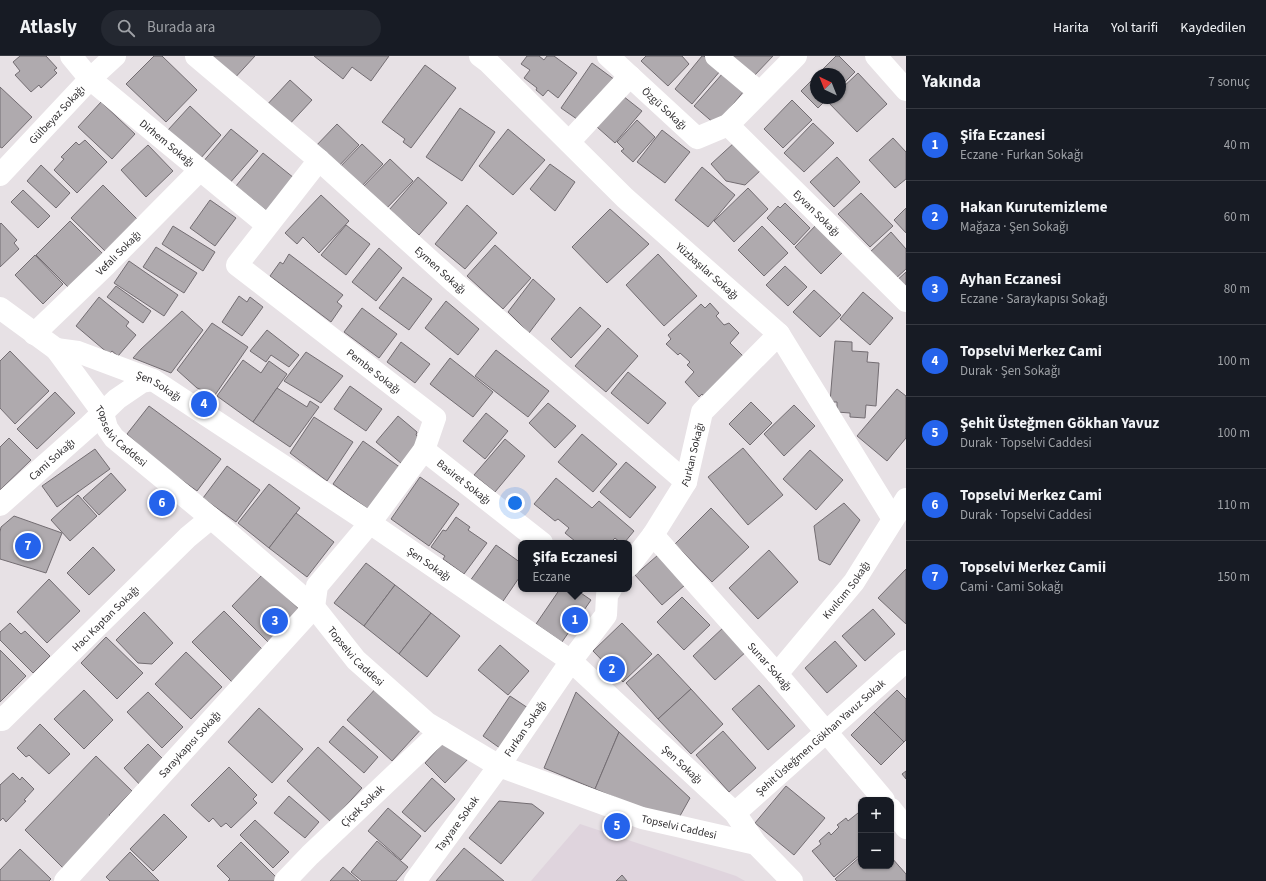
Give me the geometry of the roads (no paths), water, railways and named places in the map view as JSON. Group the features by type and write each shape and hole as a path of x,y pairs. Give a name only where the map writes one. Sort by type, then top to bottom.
{"street":[{"name":"Dirhem Sokağı","path":"70,56 90,79 267,225"},
{"name":"Gülbeyaz Sokağı","path":"0,175 90,79 115,56"},
{"name":"Eymen Sokağı","path":"196,56 319,160 455,283 686,482"},
{"name":"Özgü Sokağı","path":"608,56 697,138 728,125"},
{"path":"716,56 759,92"},
{"path":"728,125 796,56"},
{"path":"876,56 906,90"},
{"name":"Yüzbaşılar Sokağı","path":"487,58 625,198 779,334 893,519"},
{"path":"569,142 630,76"},
{"name":"Eyvan Sokağı","path":"728,125 906,301"},
{"name":"Pembe Sokağı","path":"314,608 317,586 370,523 424,450 435,418 237,265 319,160"},
{"name":"Vefalı Sokağı","path":"34,334 106,265 200,170"},
{"name":"Topselvi Caddesi","path":"0,308 56,349 103,413 108,428 114,438 211,518 314,608 356,660 427,723 499,766 642,818 756,844"},
{"name":"Furkan Sokağı","path":"632,562 653,535 686,482 702,412 779,334"},
{"name":"Şen Sokağı","path":"56,349 78,352 153,380 370,523 571,661 734,813 756,844"},
{"name":"Cami Sokağı","path":"0,506 117,399 142,382 153,380"},
{"name":"Basiret Sokağı","path":"424,450 538,540"},
{"name":"Kıvılcım Sokağı","path":"777,674 854,582 906,499"},
{"name":"Hacı Kaptan Sokağı","path":"0,720 8,714 188,537 211,518"},
{"name":"Sunar Sokağı","path":"653,535 827,731 882,797"},
{"name":"Furkan Sokağı","path":"499,766 571,661 606,615 606,592"},
{"name":"Saraykapısı Sokağı","path":"65,881 314,608"},
{"name":"Şehit Üsteğmen Gökhan Yavuz Sokak","path":"734,813 827,731 903,669"},
{"name":"Çiçek Sokak","path":"285,881 310,855 441,731"},
{"name":"Tayyare Sokak","path":"415,881 499,766"},
{"path":"894,813 906,828"},
{"path":"756,844 792,881"}],"place":[{"name":"Topselvi Merkez Cami","path":"204,404"},
{"name":"Topselvi̇ Merkez Cami̇","path":"162,503"},
{"name":"Topselvi Merkez Camii","path":"28,546"},
{"name":"Şifa Eczanesi","path":"575,620"},
{"name":"Ayhan Eczanesi","path":"275,621"},
{"name":"Hakan Kurutemizleme","path":"612,669"},
{"name":"Şehit Üsteğmen Gökhan Yavuz","path":"617,826"}]}
